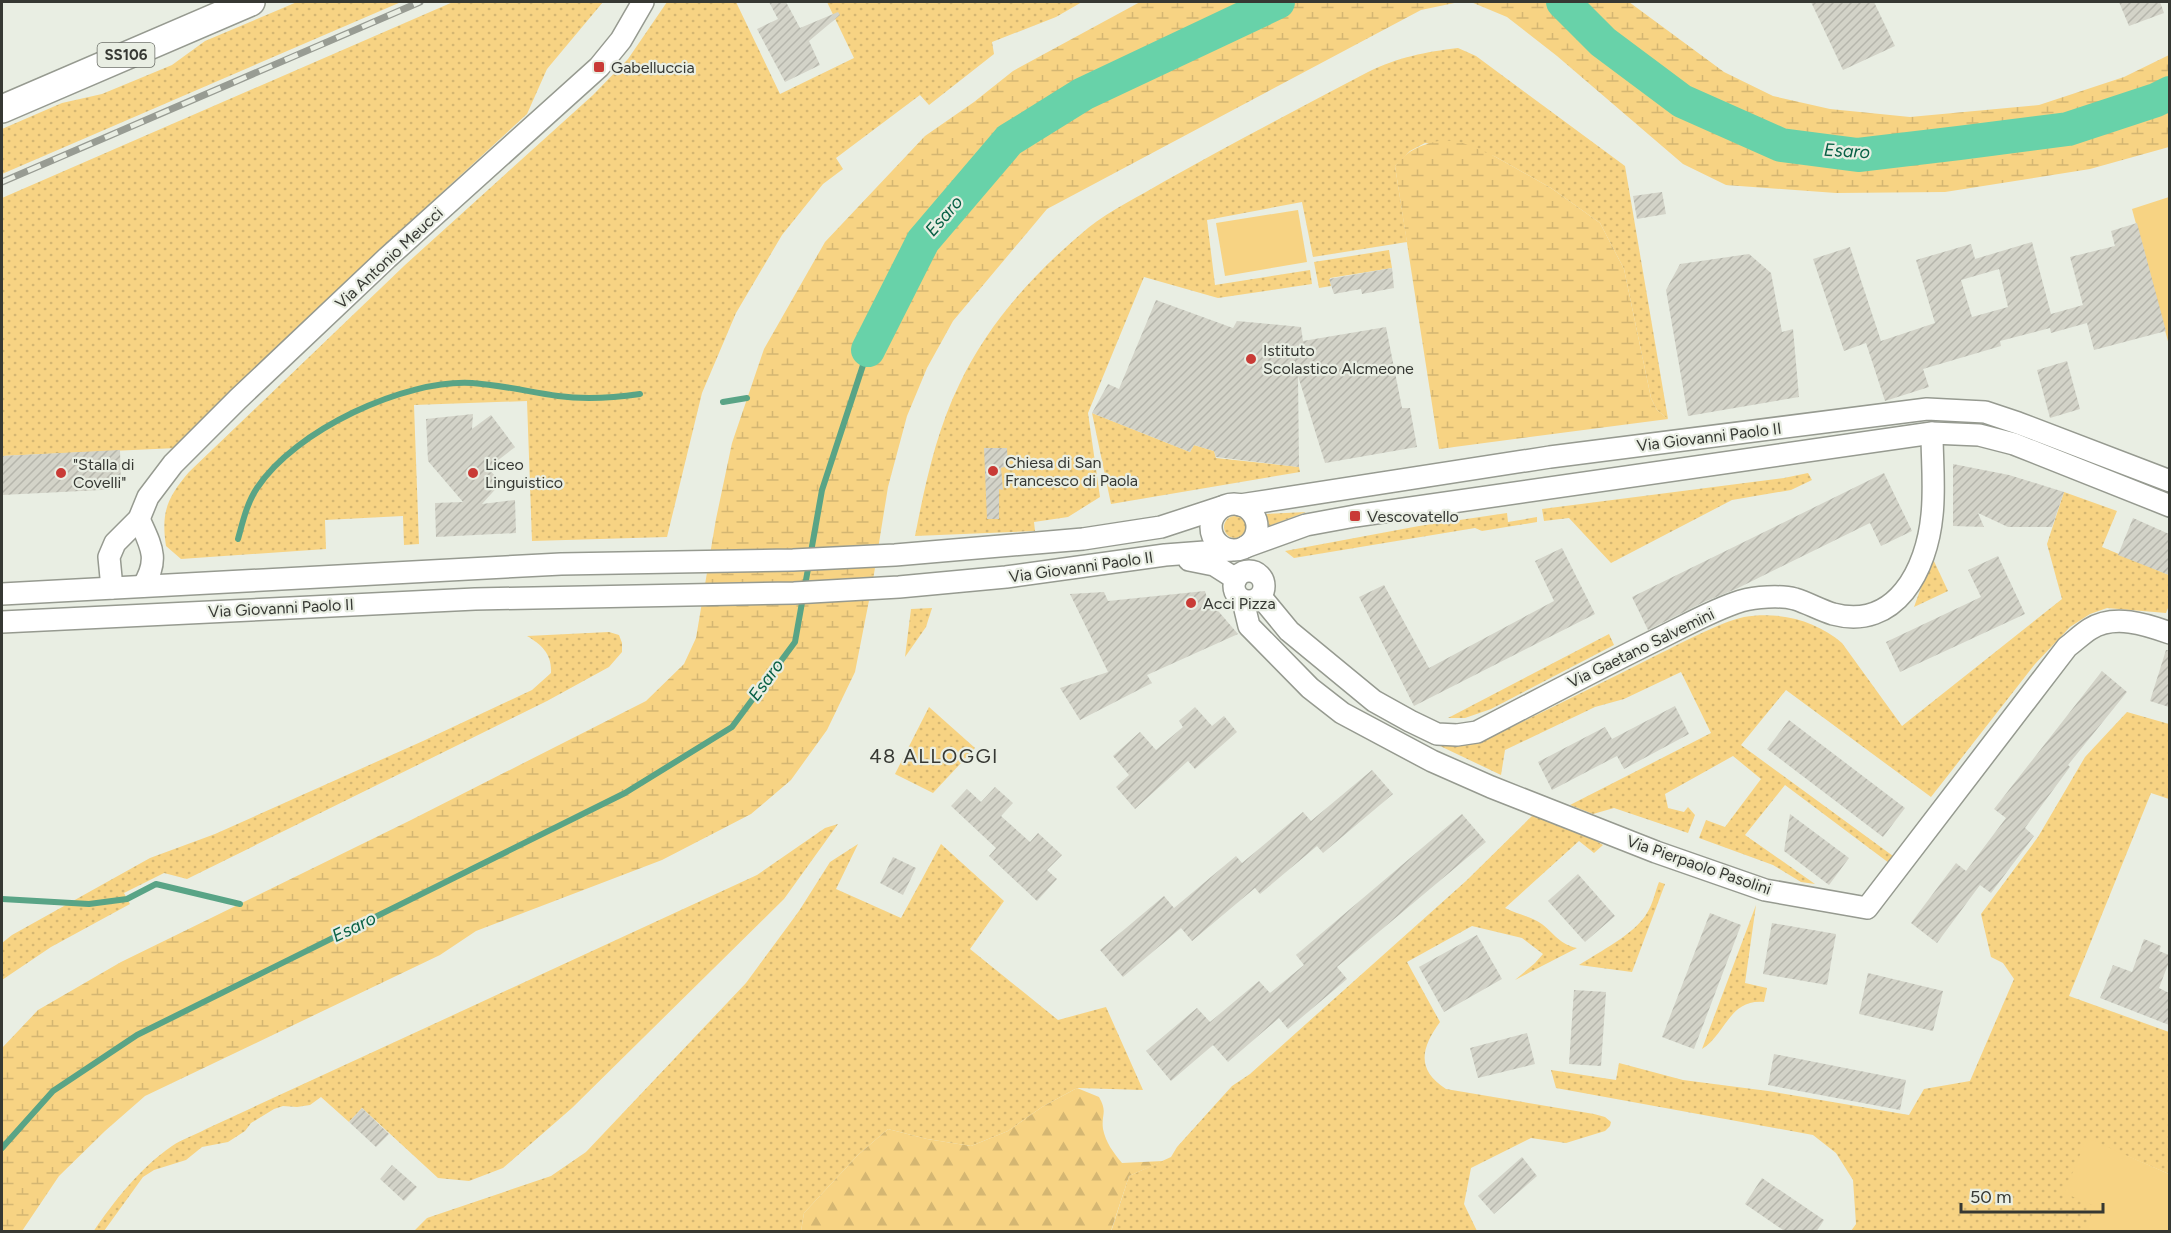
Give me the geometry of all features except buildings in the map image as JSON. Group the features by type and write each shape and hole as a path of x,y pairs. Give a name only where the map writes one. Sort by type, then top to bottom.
{"main road":[{"name":"SS106","path":"2,109 251,2"}],"street":[{"name":"Via Antonio Meucci","path":"127,587 109,557 115,543 139,519 148,497 174,464 238,399 387,258 599,67 621,40 644,2"},
{"name":"Via Giovanni Paolo II","path":"2,594 561,564 793,560 929,552 1083,539 1161,527 1231,506 1538,459 1927,409 1985,412 2028,426 2169,481"},
{"name":"Via Giovanni Paolo II","path":"2,622 475,599 794,593 1018,576 1165,555 1238,549 1306,525 1932,433 1979,435 2014,444 2169,506"},
{"name":"Via Gaetano Salvemini","path":"1252,599 1374,701 1437,734 1456,735 1476,732 1634,651 1744,600 1793,598 1833,614 1857,618 1875,615 1908,589 1925,552 1932,515 1932,433"},
{"path":"1231,506 1252,514 1256,528 1255,536 1238,549 1218,544 1211,532 1213,518 1231,506"},
{"path":"124,616 127,587 152,572 153,557 139,519"},
{"path":"1165,555 1214,565 1245,575 1262,577 1265,585 1252,599 1239,598 1234,589 1245,575 1271,548 1306,525"},
{"name":"Via Pierpaolo Pasolini","path":"1252,599 1250,626 1310,688 1342,713 1432,761 1491,787 1656,852 1754,886 1867,908 2067,647 2092,628 2118,621 2148,625 2169,633"}],"green space":[{"path":"297,2 401,2 2,174 2,129 62,103 102,94 172,65 205,41"},
{"path":"453,2 603,2 547,69 527,114 346,281 177,448 2,456 2,198"},
{"path":"667,2 736,2 780,94 854,58 827,2 1082,2 1056,17 992,42 994,54 929,105 920,95 836,158 843,169 823,184 782,235 736,313 702,393 667,537 532,541 527,401 414,405 419,544 404,545 403,516 325,520 326,549 181,559 166,546 164,524 167,506 175,490 189,472 405,265 593,95 628,59"},
{"path":"1140,2 1459,2 1421,10 1047,209 953,321 927,368 907,416 888,487 855,672 827,730 791,780 751,814 662,860 476,931 440,955 145,1096 59,1176 22,1231 2,1231 2,1048 38,1010 121,962 411,820 646,701 684,664 696,638 716,519 732,443 764,349 825,242 925,136 1013,71"},
{"path":"1471,2 1629,2 1724,72 1773,96 1830,109 1910,117 2039,105 2124,77 2169,55 2169,147 2090,169 1945,192 1836,193 1726,185 1683,164 1557,56 1507,17"},
{"path":"1458,48 1476,56 1625,166 1668,419 1657,410 1651,398 1624,269 1600,223 1551,188 1494,156 1425,143 1410,151 1395,166 1407,242 1313,257 1302,202 1207,220 1215,285 1310,270 1312,284 1218,298 1144,277 1088,413 1100,497 1068,517 1034,522 1035,531 915,536 927,478 938,440 959,385 984,340 999,319 1050,262 1097,221 1125,203 1368,72 1390,62 1412,56"},
{"path":"1444,140 1463,143 1494,156 1551,188 1600,223 1624,269 1651,398 1657,410 1668,419 1439,449 1395,166 1405,155 1416,148"},
{"path":"2170,197 2169,345 2132,209"},
{"path":"1298,210 1307,262 1225,276 1216,223"},
{"path":"1389,250 1392,268 1330,278 1331,286 1319,288 1314,262"},
{"path":"1092,413 1190,452 1194,445 1214,451 1216,458 1299,467 1300,472 1111,504"},
{"path":"1808,473 1812,480 1791,490 1732,500 1611,563 1569,518 1544,521 1542,509 1784,478"},
{"path":"2064,492 2117,511 2102,547 2169,575 2169,605 2166,613 2107,608 2090,614 2070,627 2035,664 1931,797 1786,690 1741,745 1893,856 1889,863 1785,785 1745,835 1815,884 1801,882 1773,865 1699,838 1706,820 1725,827 1761,779 1733,756 1665,794 1668,808 1684,812 1688,807 1695,815 1688,833 1614,808 1593,814 1570,805 1711,733 1681,672 1624,699 1595,707 1505,750 1501,775 1438,745 1459,746 1481,742 1711,629 1734,620 1757,615 1796,619 1832,635 1842,643 1902,726 2062,599 2047,544"},
{"path":"1306,512 1269,526 1266,514"},
{"path":"1507,513 1508,522 1537,517 1537,522 1482,531 1475,528 1294,558 1285,551 1419,526"},
{"path":"1231,516 1239,516 1246,523 1246,531 1239,538 1231,538 1224,531 1224,523"},
{"path":"1932,557 1948,591 1914,607"},
{"path":"932,608 926,627 905,657 911,609"},
{"path":"609,632 619,635 622,652 609,667 547,701 187,879 164,873 124,893 130,904 51,947 2,980 2,943 12,935 150,858 215,834 532,690 551,673 551,666 545,651 527,636"},
{"path":"1609,634 1614,645 1491,709 1465,718 1448,718"},
{"path":"929,707 975,748 933,793 895,774"},
{"path":"2127,712 2169,724 2169,799 2151,793 2069,996 2169,1032 2169,1174 2127,1156 2094,1231 1851,1231 1856,1224 1853,1180 1836,1153 1813,1135 1556,1088 1551,1070 1616,1080 1619,1063 1683,1080 1768,1091 1909,1115 1924,1089 1970,1081 2014,979 2003,963 1991,957 1981,914 2038,837 2085,757"},
{"path":"1533,815 1586,835 1603,845 1594,853 1579,841 1505,908 1537,921 1560,940 1577,948 1515,980 1543,954 1522,938 1472,926 1407,962 1440,1022 1426,1050 1426,1066 1436,1082 1446,1089 1594,1114 1605,1117 1611,1122 1605,1131 1566,1143 1531,1138 1471,1168 1464,1204 1477,1231 1111,1232 1129,1176 1171,1157 1177,1147 1232,1086 1250,1074 1466,881"},
{"path":"838,824 784,899 572,1108 503,1168 469,1181 438,1178 362,1108 349,1122 321,1097 310,1105 283,1106 274,1109 251,1123 245,1131 228,1142 202,1147 186,1160 154,1170 143,1177 104,1231 93,1232 139,1174 180,1141 757,875 825,828"},
{"path":"858,844 836,889 901,918 941,844 1004,901 970,949 1058,1020 1106,1007 1143,1090 1077,1088 1042,1107 1008,1131 971,1146 927,1139 888,1129 858,1155 804,1213 801,1231 413,1232 427,1218 551,1176 586,1152 746,983 799,911 830,862"},
{"path":"1659,882 1665,884 1632,972 1579,965 1616,942 1641,921 1651,906"},
{"path":"1756,905 1745,983 1767,988 1764,1002 1743,1006 1735,1012 1710,1043 1702,1049"},
{"path":"1077,1088 1099,1097 1102,1102 1104,1134 1122,1163 1163,1161 1129,1176 1111,1231 801,1231 804,1213 858,1155 888,1129 927,1139 971,1146 1008,1131 1042,1107"},
{"path":"2087,1138 2169,1174 2169,1231 2084,1231 2095,1206 2064,1193"}],"waterway":[{"name":"Esaro","path":"868,350 923,241 1009,140 1083,94 1278,2"},
{"name":"Esaro","path":"1563,2 1603,42 1682,101 1781,145 1858,155 2068,129 2156,100 2170,93"},
{"name":"Esaro","path":"2,1148 53,1091 137,1035 625,793 732,727 795,642 822,490 868,350"},
{"path":"238,539 254,494 274,467 324,428 385,399 445,384 472,383 579,398 640,394"},
{"path":"723,402 747,398"},
{"path":"2,899 89,904 127,899 156,884 240,904"}],"railway":[{"path":"2,182 420,2"}],"place":[{"name":"Gabelluccia","path":"599,67"},
{"name":"Istituto Scolastico Alcmeone","path":"1251,359"},
{"name":"Chiesa di San Francesco di Paola","path":"993,471"},
{"name":"\"Stalla di Covelli\"","path":"61,473"},
{"name":"Liceo Linguistico","path":"473,473"},
{"name":"Vescovatello","path":"1355,516"},
{"name":"Acci Pizza","path":"1191,603"}],"district":[{"name":"48 ALLOGGI","path":"934,756"}]}
